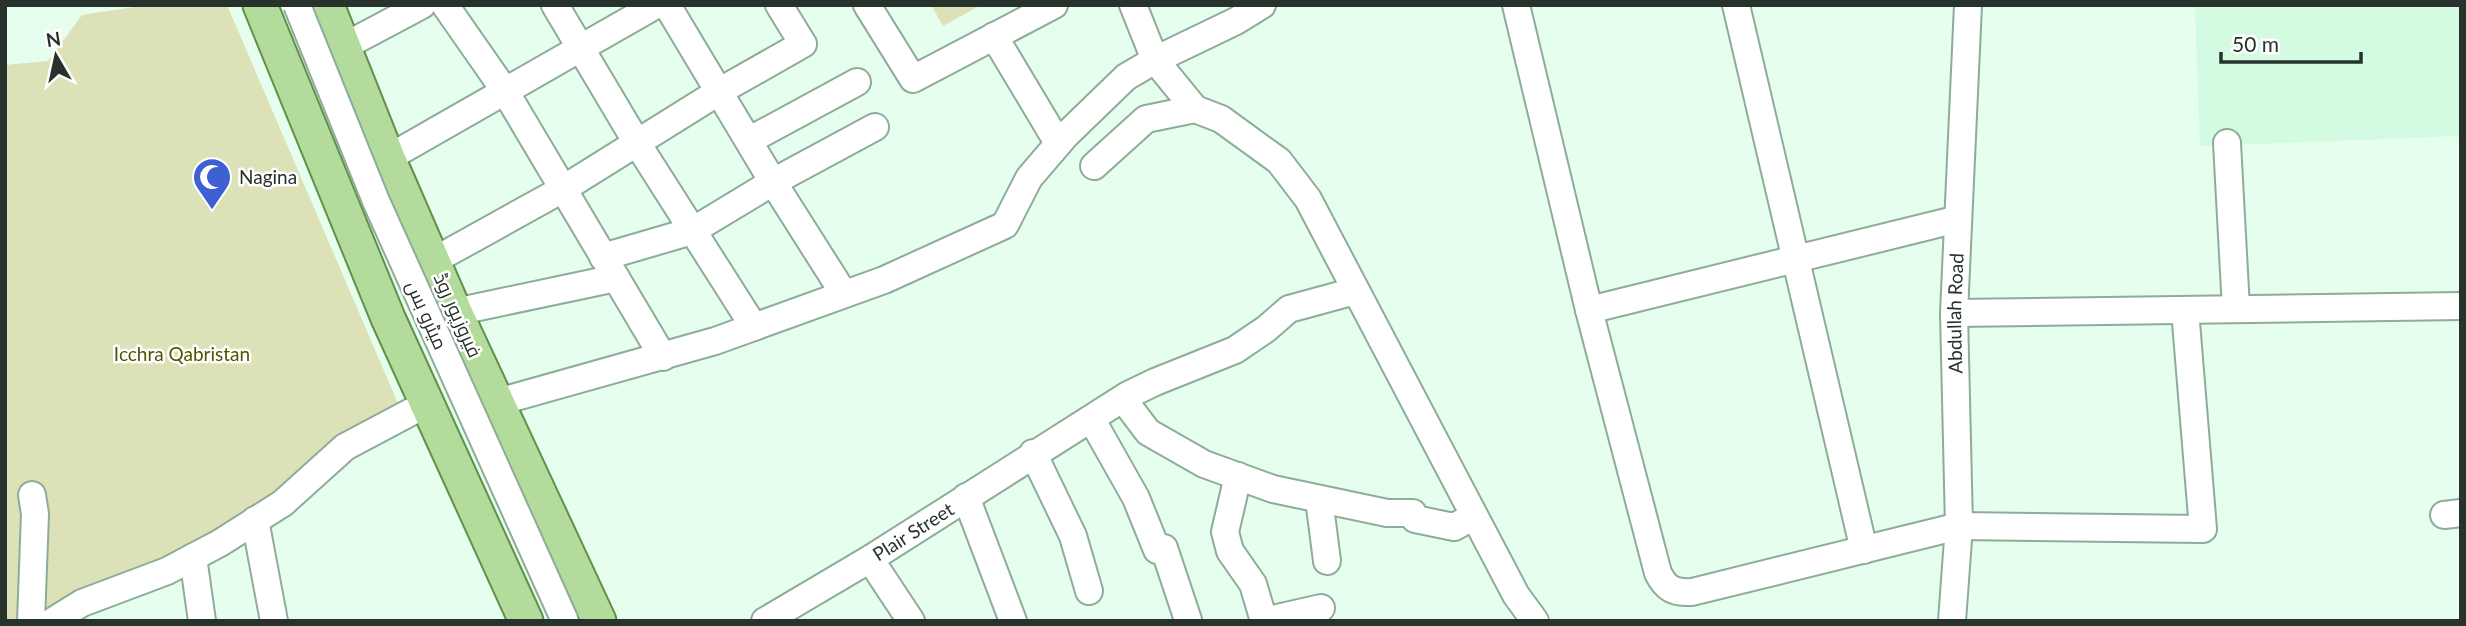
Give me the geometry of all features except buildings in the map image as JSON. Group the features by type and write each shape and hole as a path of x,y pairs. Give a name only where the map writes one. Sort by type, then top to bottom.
{"main road":[{"path":"260,5 388,318 526,621"},
{"path":"274,5 307,86 320,93 339,86 342,73 316,5"},
{"name":"فیروزپور روڈ","path":"327,5 388,158 454,312 599,621"},
{"path":"388,318 387,277 324,133 322,120 327,110 346,103 362,120 425,264 454,312"}],"street":[{"name":"میٹرو بس","path":"297,5 376,201 565,621"},
{"path":"344,47 422,5"},
{"path":"445,5 505,90 663,357"},
{"path":"555,5 636,143 754,327"},
{"path":"388,158 656,5"},
{"path":"667,5 844,294"},
{"path":"433,261 563,189 803,44 779,5"},
{"path":"867,5 913,79 1054,5"},
{"path":"1133,5 1155,60 1195,109 1221,119 1279,161 1308,199 1516,595 1535,621"},
{"path":"498,402 663,357 754,327 884,280 1004,225 1029,178 1126,77 1262,5"},
{"path":"1516,5 1589,310 1658,573 1664,585 1676,593 1692,592 1959,526 2203,528 2185,310"},
{"path":"1735,5 1864,550"},
{"name":"Abdullah Road","path":"1952,621 1959,526 1954,313 1968,5"},
{"path":"994,36 1059,144"},
{"path":"750,141 857,82"},
{"path":"1094,166 1146,119 1195,109"},
{"path":"454,312 610,267 692,230 773,182 876,127"},
{"path":"2227,143 2236,309"},
{"path":"1589,310 1958,219"},
{"name":"Plair Street","path":"765,621 870,559 1123,398 1155,382 1235,350 1289,309 1355,291"},
{"path":"1954,313 2461,306"},
{"path":"1123,398 1148,432 1204,464 1273,489 1387,513 1413,513 1415,519 1454,527 1474,516"},
{"path":"53,621 80,612 193,557 283,503 345,447 426,404"},
{"path":"1091,419 1136,498 1157,550 1164,548 1188,620"},
{"path":"1033,453 1073,536 1089,591"},
{"path":"1238,476 1225,532 1230,551 1253,584 1264,621 1321,608"},
{"path":"31,621 35,514 32,495"},
{"path":"966,497 1013,621"},
{"path":"1319,499 1327,561"},
{"path":"255,520 274,621"},
{"path":"193,557 202,621"},
{"path":"870,559 911,621"}],"shaded area":[{"path":"2195,5 2461,5 2461,136 2200,146"}],"green space":[{"name":"Icchra Qabristan","path":"147,5 227,5 403,415 283,503 53,621 5,621 5,65 48,61 82,15"},
{"path":"931,5 981,5 943,26"}],"place":[{"name":"Nagina","path":"212,211"}]}
